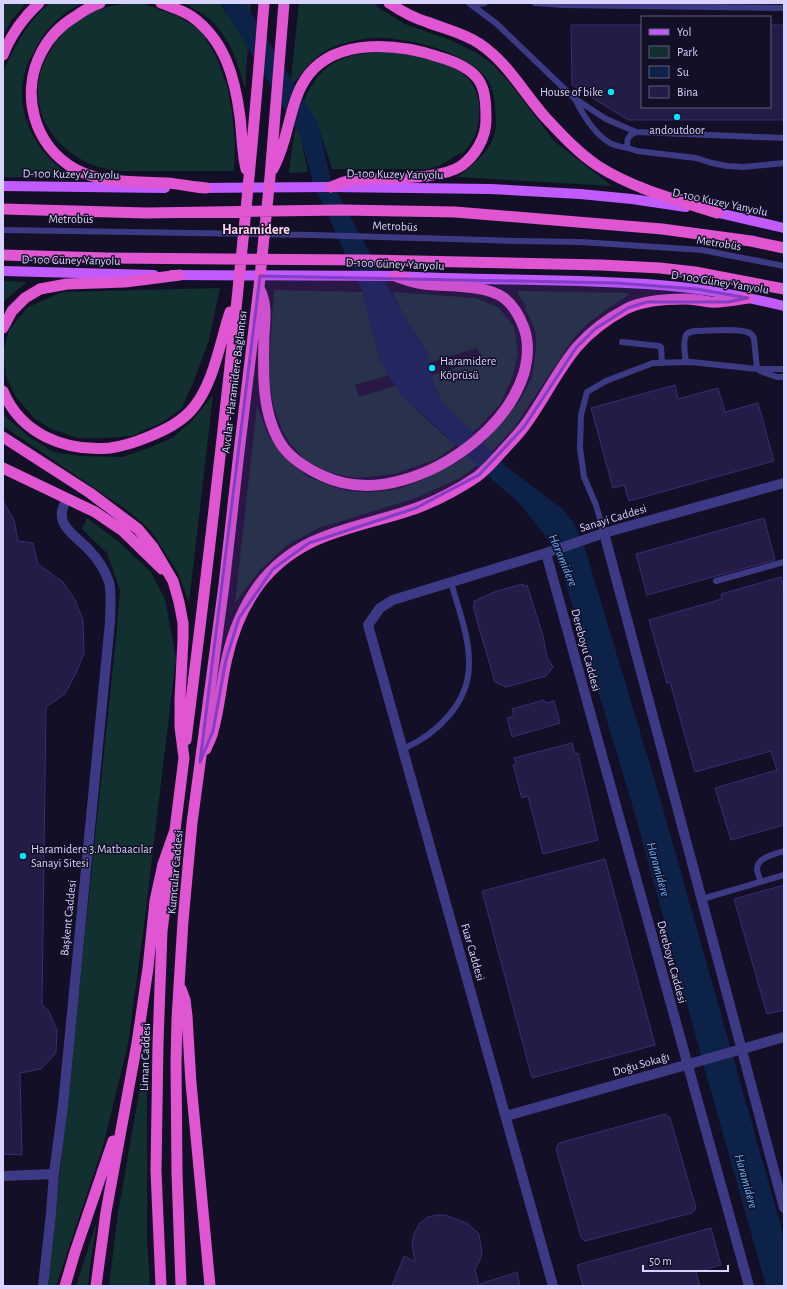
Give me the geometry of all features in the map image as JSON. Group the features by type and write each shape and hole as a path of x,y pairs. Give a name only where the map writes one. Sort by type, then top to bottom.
{"highway":[{"path":"3,55 18,26 39,3"},
{"path":"100,3 84,10 61,26 49,39 41,53 31,83 31,99 37,127 52,150 62,161 75,169 102,179 124,182 168,183 206,188"},
{"path":"161,3 191,16 204,26 218,42 228,63 240,117 246,167 250,178"},
{"name":"Avcılar - Haramidere Bağlantısı","path":"184,758 206,582 250,178 264,3"},
{"name":"Avcılar - Haramidere Bağlantısı","path":"200,762 224,585 238,452 259,287 270,177 284,3"},
{"path":"281,46 289,3"},
{"path":"389,3 405,14 448,29 480,44 511,73 540,112 555,128 571,144 598,166 653,192 717,213"},
{"path":"270,177 277,162 294,103 301,88 308,75 317,65 330,57 368,46 409,49 456,63 469,70 478,79 483,89 486,126 478,148 460,167 441,174 347,181 331,187"},
{"path":"3,209 146,213 334,210 455,212 662,229 751,241 784,248"},
{"path":"3,255 107,258 368,260 601,265 660,268 695,272 784,289"},
{"path":"3,328 16,307 25,298 40,289 67,284 125,282 180,275"},
{"path":"259,287 264,297 264,366 267,400 269,414 278,439 291,455 303,465 317,473 334,481 352,485 368,486 403,480 421,473 442,463 474,442 493,425 506,410 521,383 527,363 528,348 526,334 521,321 512,306 503,297 477,288 422,284 395,276"},
{"path":"3,391 9,404 24,422 36,432 62,443 82,447 112,448 132,443 154,434 180,421 193,408 203,394 210,377 238,288"},
{"path":"200,762 214,731 226,660 239,618 248,600 260,583 273,569 292,553 326,535 416,508 438,499 479,475 492,464 524,427 576,348 595,329 628,308 647,302 688,299 710,302 728,302 748,298"},
{"path":"3,438 90,493 138,529 153,547 173,581 183,623 180,727 184,758 175,830 163,864 155,902 148,968 137,1042 101,1242 96,1286"},
{"path":"3,468 95,512 123,531 173,581"},
{"name":"Kumcular Caddesi","path":"179,984 192,823 200,762"},
{"name":"Liman Caddesi","path":"161,1286 156,1171 162,931 175,830"},
{"path":"179,984 176,1071 177,1173 180,1272 182,1286"},
{"path":"179,984 185,1000 188,1016 191,1083 210,1286"},
{"path":"65,1286 87,1215 124,1113"}],"main road":[{"name":"D-100 Kuzey Yanyolu","path":"3,186 490,189 580,194 638,200 717,213 784,228"},
{"name":"D-100 Güney Yanyolu","path":"3,271 180,275 395,276 424,278 556,280 658,285 697,289 780,305"}],"street":[{"name":"Sanayi Caddesi","path":"368,625 380,608 393,600 546,553 604,533 784,483"},
{"name":"Başkent Caddesi","path":"43,1286 54,1174 63,1105 110,622 109,583 100,563 90,550 65,526 62,516 62,508 67,499"},
{"path":"604,533 784,1208"},
{"name":"Dereboyu Caddesi","path":"546,553 749,1286"},
{"name":"Fuar Caddesi","path":"368,625 553,1286"},
{"name":"Doğu Sokağı","path":"506,1116 784,1038"},
{"path":"3,1176 54,1174"}],"lane":[{"path":"470,4 485,3"},
{"path":"535,3 572,5 784,8"},
{"path":"470,4 498,24 574,98 606,119 636,132"},
{"path":"574,98 591,126 609,143 644,152 696,158 727,166 758,166 784,163"},
{"path":"628,148 627,138 630,134 636,132 784,138"},
{"name":"Metrobüs","path":"3,230 313,234 581,242 702,250 784,266"},
{"path":"780,305 784,313"},
{"path":"686,362 684,342 685,336 688,333 694,331 748,332 754,339 757,369"},
{"path":"622,342 661,347 662,363"},
{"path":"604,533 596,505 584,477 580,448 581,415 587,392 606,381 653,363 686,362 757,369 784,369"},
{"path":"757,369 777,377 784,377"},
{"path":"716,581 784,562"},
{"path":"403,749 426,737 448,717 460,698 467,681 469,662 466,632 451,582"},
{"path":"761,882 757,868 760,862 763,859 784,851"},
{"path":"702,900 784,875"}],"highlighted area":[{"path":"260,276 617,283 697,289 748,298 728,302 647,302 628,308 595,329 576,348 524,427 479,475 416,508 309,543 273,569 239,618 226,660 213,731 200,762"}],"green space":[{"path":"3,3 26,3 11,21 3,36"},
{"path":"50,3 82,3 66,12 54,23 38,44 27,65 23,82 23,109 32,134 47,156 64,171 78,178 3,177 3,72 28,26"},
{"path":"142,3 180,17 201,31 215,54 227,85 232,112 235,143 234,171 119,171 101,168 88,163 69,152 48,128 42,114 38,98 38,83 42,67 60,35 73,22 90,13 115,5"},
{"path":"184,3 220,3 227,14 244,3 251,3 245,89 232,50 222,33 216,25 205,16"},
{"path":"299,3 374,3 379,8 405,24 448,39 477,53 493,65 509,82 554,141 612,186 457,177 483,154 492,140 496,123 495,101 490,84 483,74 463,59 437,48 409,41 384,38 365,39 350,42 325,51 308,65 290,88"},
{"path":"390,51 437,61 463,74 473,85 478,98 479,116 476,132 466,150 462,154 460,153 439,166 428,169 332,169 317,123 300,134 308,172 289,173 296,125 307,94 315,81 326,69 339,60 358,55"},
{"path":"3,281 27,282 3,302"},
{"path":"220,288 209,340 182,408 163,422 132,436 78,438 51,429 34,418 16,397 6,376 3,351 9,330 28,307 62,292"},
{"path":"274,290 363,292 380,360 392,374 355,385 359,397 405,383 415,408 450,441 462,427 444,406 429,376 481,360 477,348 428,363 392,292 476,298 499,308 514,327 518,353 513,375 501,403 480,426 437,459 394,474 357,478 327,472 304,459 289,442 282,430 274,407 270,385 269,363"},
{"path":"518,291 629,293 629,295 588,323 573,339 514,428 482,462 460,478 416,498 319,528 287,545 261,569 235,603 257,406 269,437 306,476 336,488 355,492 376,492 398,489 420,481 458,462 484,442 521,399 532,377 536,350 536,334 525,309 527,307 518,294"},
{"path":"213,395 189,603 178,573 151,531 131,513 3,426 3,413 31,438 54,452 79,456 122,457 172,438 190,423"},
{"path":"87,518 118,541 151,572 165,599 176,658 128,1044 103,1146 56,1286 48,1286 120,590 107,553 82,529"},
{"path":"147,1047 147,1240 150,1286 109,1286 118,1213"},
{"path":"97,1221 88,1286 76,1286"}],"water":[{"path":"221,3 245,3 318,123 331,181 398,305 427,352 435,389 445,405 507,467 562,509 574,523 585,549 658,791 784,1237 784,1286 766,1286 635,814 558,558 544,534 518,502 424,415 403,398 380,362 363,292 314,186 300,135"}],"building":[{"path":"571,25 641,25 641,108 771,108 771,25 784,25 784,120 628,120 572,85"},
{"path":"675,385 678,399 718,388 725,412 758,403 774,461 629,501 624,485 613,488 591,408"},
{"name":"Haramidere 3.Matbaacılar Sanayi Sitesi","path":"3,501 14,520 18,541 33,543 38,564 63,582 75,600 83,620 84,653 65,694 46,707 42,1005 48,1010 57,1030 56,1053 41,1069 20,1073 22,1155 3,1154"},
{"path":"764,518 775,560 647,595 636,554"},
{"path":"781,577 784,590 784,825 731,840 715,788 777,770 771,751 695,772 670,682 667,683 649,620 722,599 721,594"},
{"path":"523,584 524,587 527,585 543,636 547,657 553,667 546,676 506,687 495,682 473,606 475,605 474,601 478,599 497,591"},
{"path":"544,700 545,703 554,701 560,723 512,737 507,718 514,716 512,709"},
{"path":"572,743 575,754 578,753 598,840 543,854 528,796 522,798 513,765 516,765 514,758"},
{"path":"605,859 655,1045 532,1078 482,891"},
{"path":"784,885 784,1010 767,1014 734,899"},
{"path":"665,1114 670,1118 696,1208 692,1213 585,1241 581,1237 556,1149 559,1143"},
{"path":"445,1215 467,1223 479,1234 482,1253 475,1269 479,1286 392,1286 404,1256 415,1262 412,1244 414,1234 420,1223 428,1217"},
{"path":"711,1228 721,1265 696,1272 700,1286 583,1286 577,1265"},
{"path":"517,1272 520,1286 480,1286 480,1284"}],"place":[{"name":"House of bike","path":"611,92"},
{"name":"andoutdoor","path":"677,117"},
{"name":"Haramidere Köprüsü","path":"432,368"},
{"name":"Haramidere 3.Matbaacılar Sanayi Sitesi","path":"23,856"}],"district":[{"name":"Haramidere","path":"256,229"}]}
